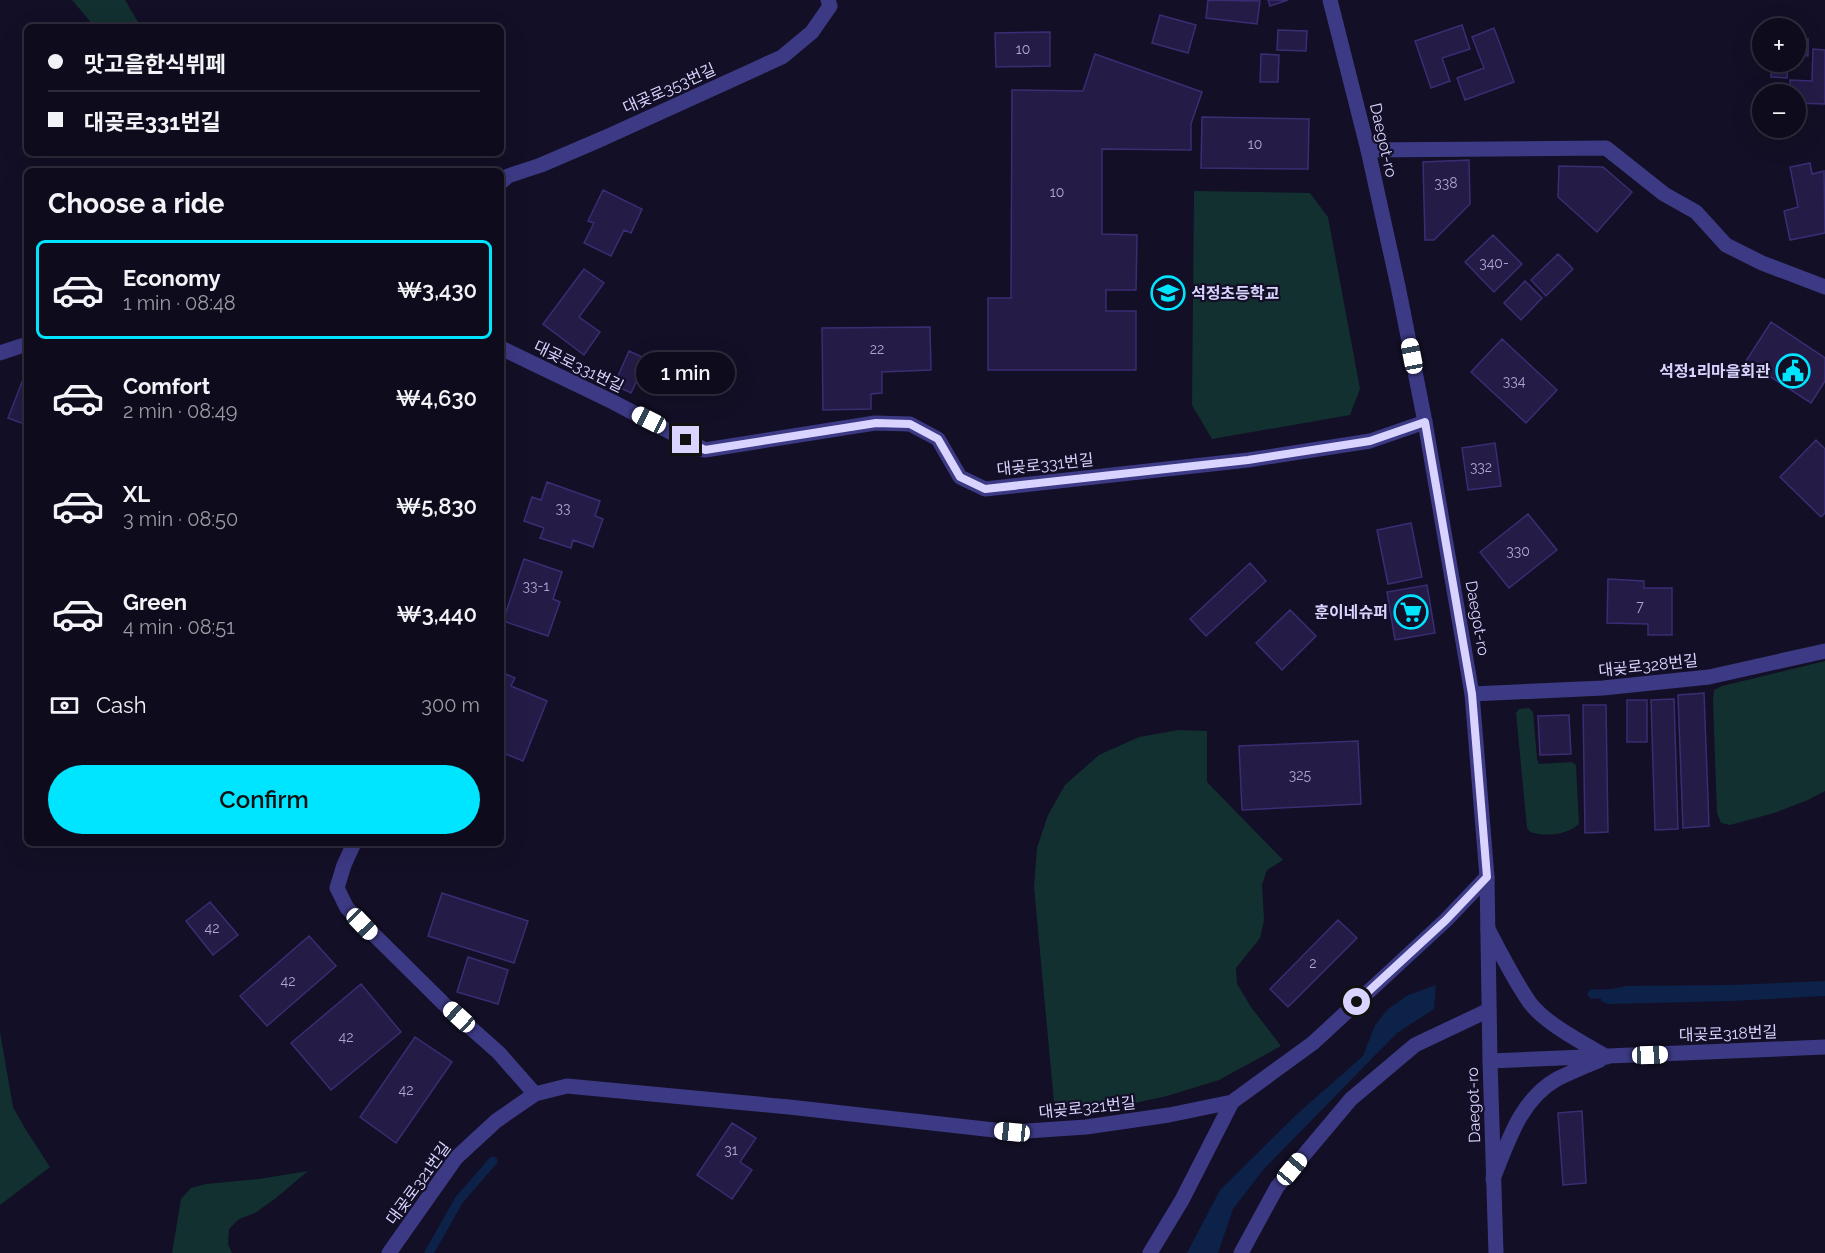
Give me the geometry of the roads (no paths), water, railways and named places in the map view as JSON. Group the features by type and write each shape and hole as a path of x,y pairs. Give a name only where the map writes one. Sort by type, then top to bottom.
{"street":[{"name":"대곶로353번길","path":"504,179 604,138 782,57 812,32 830,6 828,0"},
{"name":"Daegot-ro","path":"1330,0 1368,150 1398,286 1425,422 1472,694 1487,877 1496,1253"},
{"path":"1368,150 1606,148 1664,194 1696,212 1726,245 1762,263 1825,287"},
{"path":"0,353 24,345"},
{"name":"대곶로331번길","path":"504,349 611,400 705,450 876,423 910,424 938,439 960,477 985,489 1248,460 1370,441 1425,422"},
{"name":"대곶로328번길","path":"1472,694 1603,688 1709,677 1825,651"},
{"path":"353,846 337,888 347,908 445,1005 499,1053 535,1094"},
{"name":"대곶로321번길","path":"389,1253 456,1158 496,1121 535,1094 567,1086 778,1106 1012,1132 1086,1127 1169,1115 1232,1102 1313,1043 1446,920 1487,877"},
{"path":"1488,929 1531,1004 1542,1015 1573,1037 1607,1057"},
{"path":"1241,1253 1277,1187 1351,1099 1414,1046 1489,1010"},
{"name":"대곶로318번길","path":"1490,1061 1825,1047"},
{"path":"1493,1179 1514,1128 1535,1096 1556,1080 1607,1057"},
{"path":"1150,1253 1182,1200 1232,1102"}],"water":[{"path":"1825,981 1825,996 1608,1004 1601,1001 1602,991 1626,986"},
{"path":"1436,985 1434,1009 1397,1033 1263,1170 1233,1209 1218,1253 1187,1253 1220,1190 1296,1115 1363,1056 1375,1025 1388,1009 1408,995"}],"waterway":[{"path":"1592,994 1613,994"},
{"path":"429,1253 459,1200 493,1161"}],"place":[{"name":"석정초등학교","path":"1168,293"},
{"name":"석정1리마을회관","path":"1793,371"},
{"name":"훈이네슈퍼","path":"1411,612"}]}
